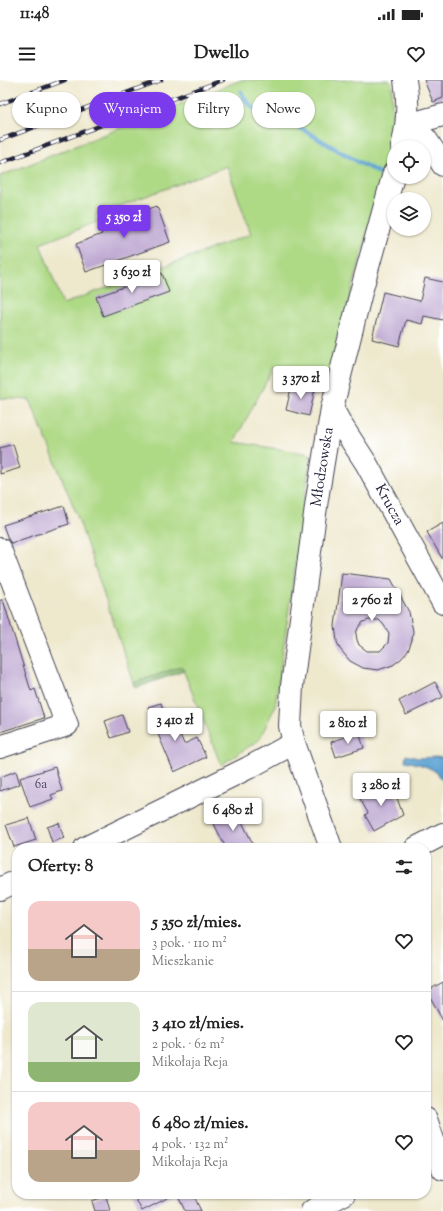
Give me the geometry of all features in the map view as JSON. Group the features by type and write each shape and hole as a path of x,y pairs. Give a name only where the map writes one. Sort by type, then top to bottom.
{"street":[{"path":"404,140 407,125 408,98 405,80"},
{"path":"407,125 443,115"},
{"path":"407,125 426,139 443,165"},
{"name":"Młodzowska","path":"329,843 294,743 290,726 292,686 317,499 332,408 361,292 391,184"},
{"name":"Krucza","path":"332,408 366,462 443,603"},
{"path":"0,549 67,725 0,747"},
{"path":"95,843 241,771 294,743"},
{"path":"426,843 443,834"},
{"path":"0,890 12,884"},
{"path":"431,1134 443,1169"},
{"path":"312,1211 335,1199"}],"green space":[{"path":"241,80 390,80 392,87 392,127 389,140 387,140 387,152 381,183 327,382 274,367 234,442 311,454 275,707 259,740 221,765 182,667 134,683 77,515 30,400 0,398 0,176 120,128 176,128 176,106 184,103 184,128 244,128 244,92 211,92","holes":["227,166 251,234 63,304 40,244 97,222 95,215"]},
{"path":"182,666 184,671 135,688 134,683"}],"water":[{"path":"406,755 418,758 443,758 443,781 437,773 430,768 405,761"}],"building":[{"path":"424,80 443,80 443,98 433,102"},
{"path":"157,206 170,242 86,272 76,244 102,234 100,227"},
{"path":"162,273 169,292 103,316 96,297"},
{"path":"425,278 443,282 443,320 424,316 422,324 406,320 399,346 372,339 383,292 420,301"},
{"path":"292,384 315,389 309,416 286,410"},
{"path":"13,444 20,468 0,474 0,448"},
{"path":"64,506 69,524 11,543 8,539 3,525"},
{"path":"443,523 443,560 427,532"},
{"path":"342,573 391,579 409,612 413,631 412,640 408,651 393,665 378,670 363,668 350,661 340,649 337,642 335,626","holes":["369,620 379,620 389,633 388,643 380,651 367,651 359,645 357,640 356,634 358,628 363,622"]},
{"path":"0,600 3,600 31,691 35,689 44,718 0,732"},
{"path":"435,682 443,697 406,715 399,701"},
{"path":"161,703 171,736 179,732 184,744 197,738 206,757 174,772 148,707"},
{"path":"122,715 128,732 111,738 105,721"},
{"path":"359,732 364,748 336,757 331,742"},
{"path":"55,767 62,791 51,795 53,799 30,807 20,778"},
{"path":"16,771 20,784 0,791 0,777"},
{"path":"386,784 397,798 403,815 374,831 365,815 368,813 360,799 374,788"},
{"path":"236,810 252,843 224,843 213,822"},
{"path":"29,818 36,840 27,843 13,843 6,825"},
{"path":"59,823 64,838 52,842 47,827"},
{"path":"443,982 443,1021 431,998 431,989"},
{"path":"98,1199 107,1199 110,1211 95,1211 92,1201"},
{"path":"136,1199 165,1199 142,1211"},
{"path":"179,1199 195,1199 201,1211 185,1211"}],"waterway":[{"path":"244,97 253,107 267,116 300,128 383,175"}],"railway":[{"path":"0,104 65,80"},
{"path":"0,140 161,80"},
{"path":"0,163 223,80"}]}
